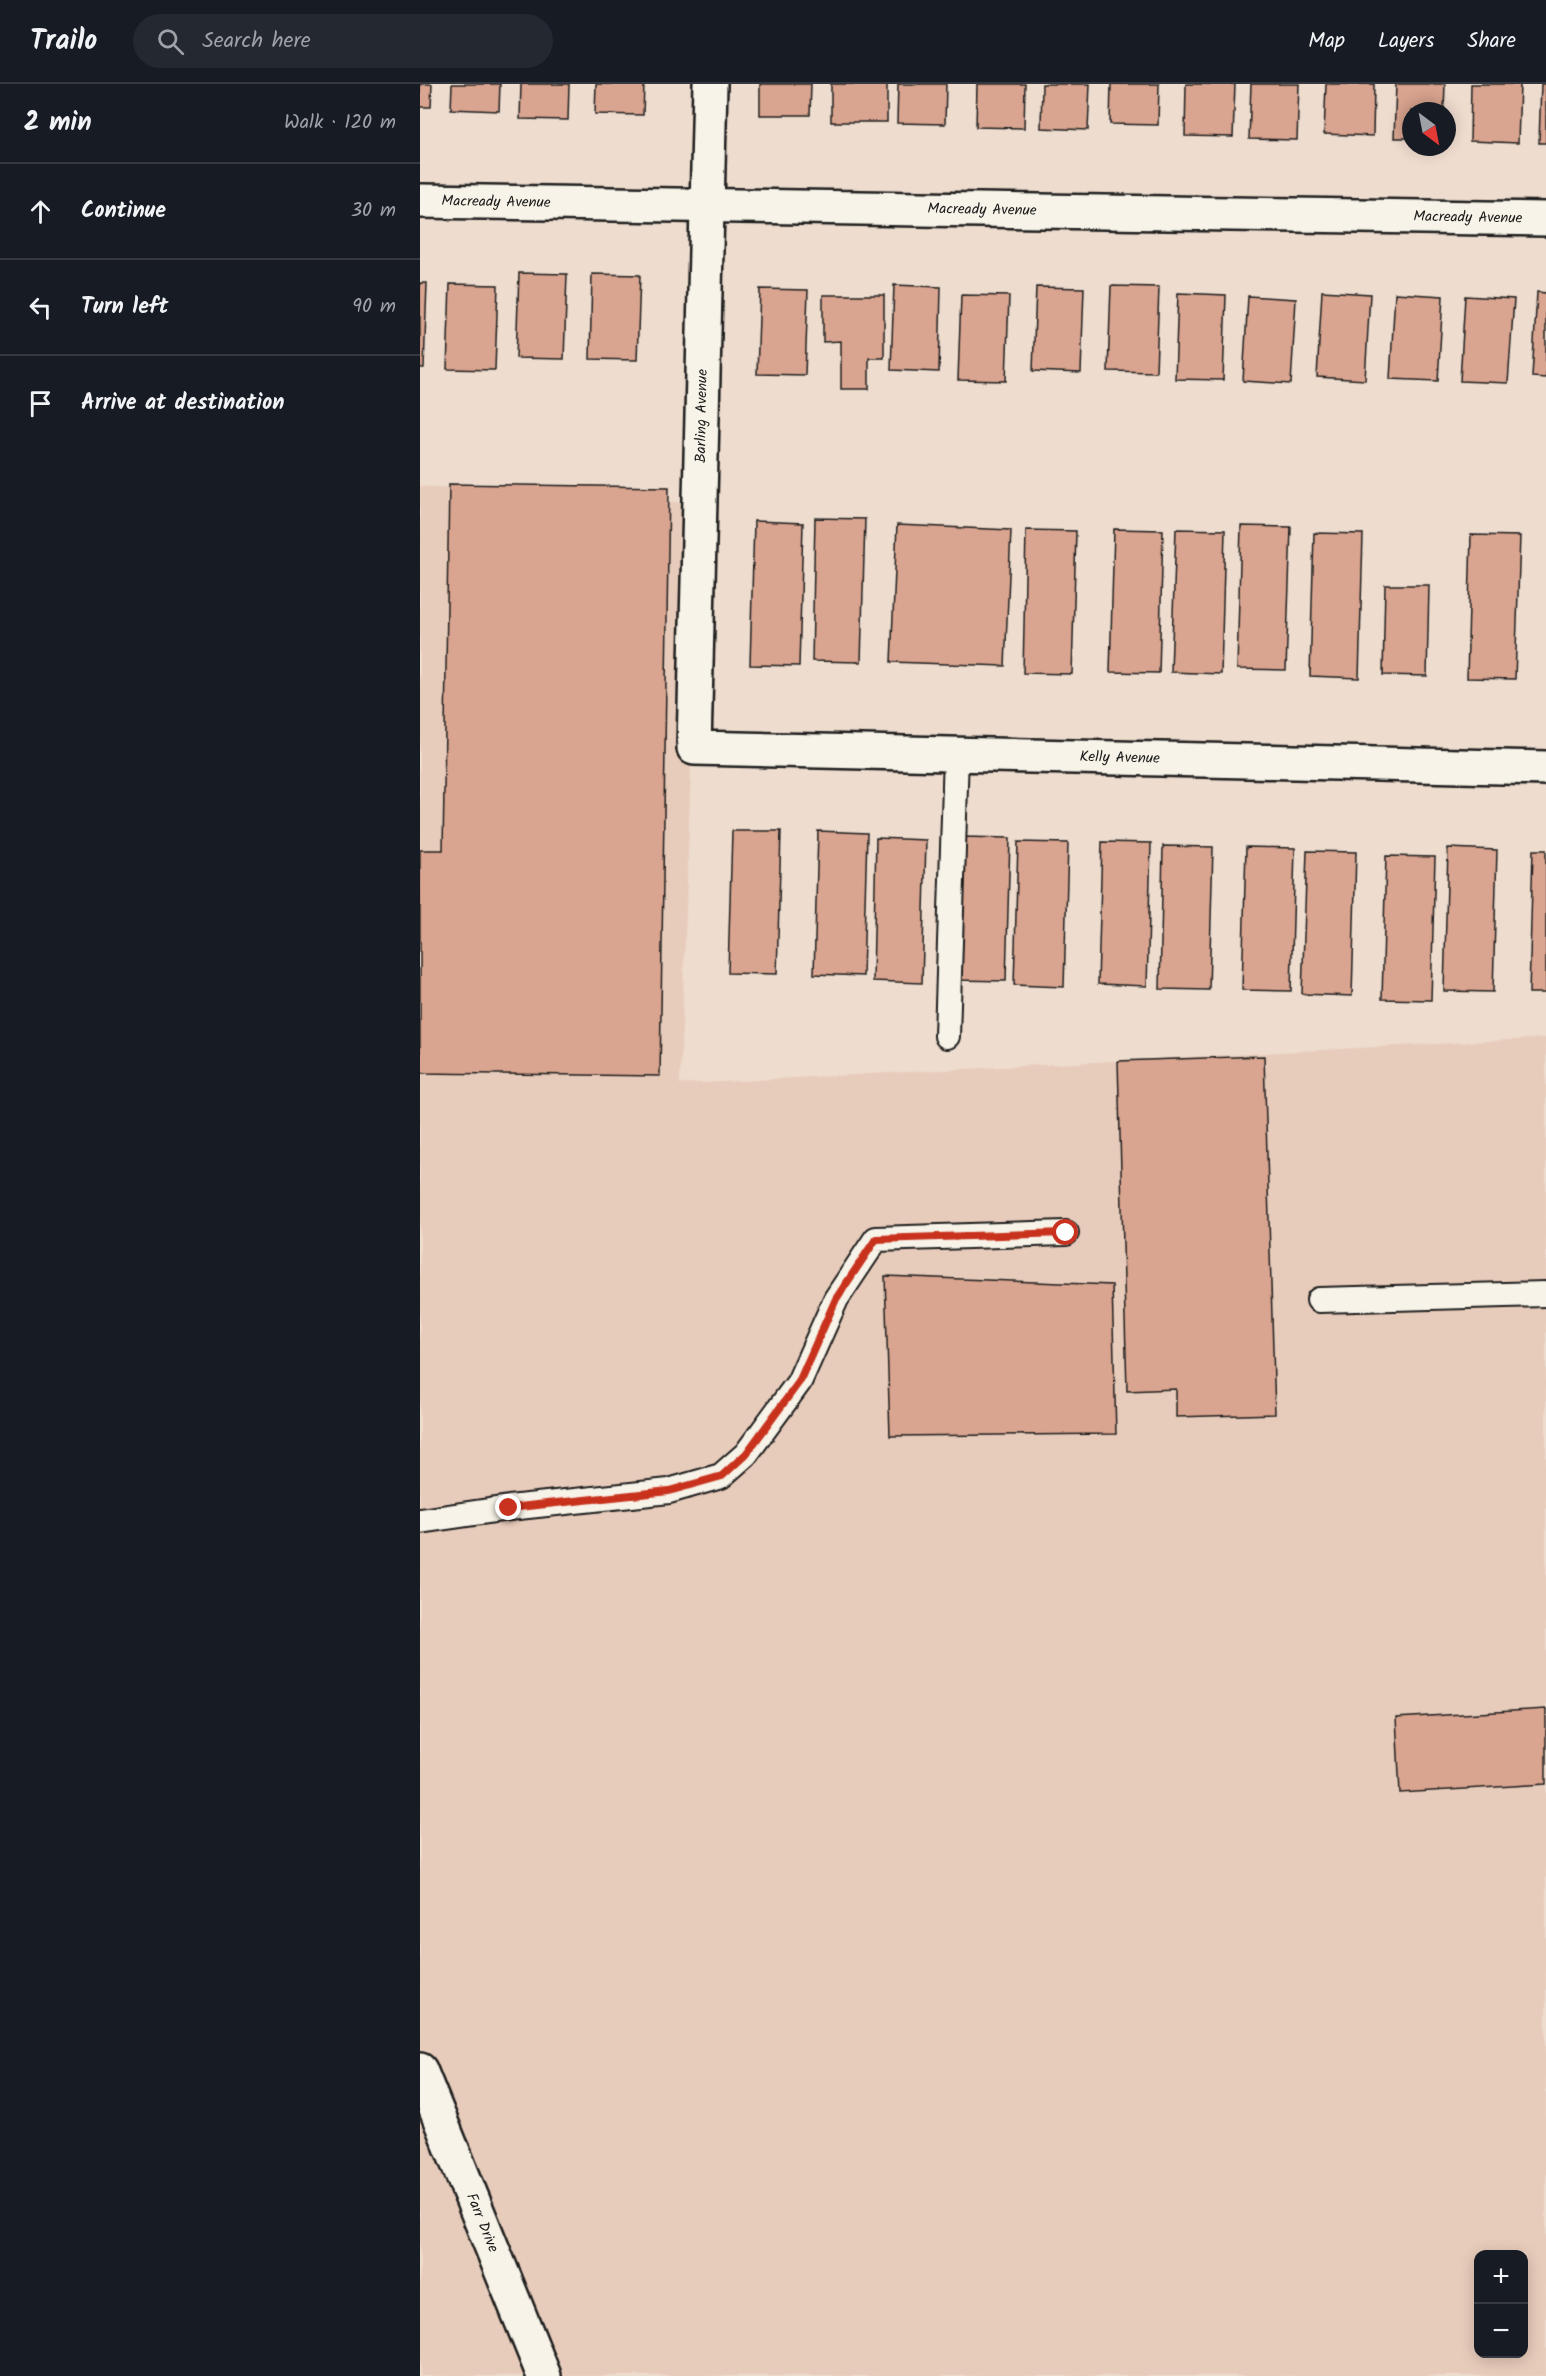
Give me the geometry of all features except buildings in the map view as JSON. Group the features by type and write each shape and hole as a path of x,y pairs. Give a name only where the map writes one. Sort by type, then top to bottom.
{"street":[{"name":"Barling Avenue","path":"694,748 710,84"},
{"name":"Macready Avenue","path":"420,201 1546,219"},
{"name":"Kelly Avenue","path":"694,748 1546,768"},
{"name":"Farr Drive","path":"420,2070 544,2376"}],"lane":[{"path":"947,1036 956,754"},
{"path":"420,1521 509,1508 669,1491 722,1476 746,1454 799,1382 836,1299 876,1239 1066,1233"},
{"path":"1319,1300 1546,1294"}],"shaded area":[{"path":"420,486 700,504 680,1084 1546,1038 1546,2376 420,2376"}],"route":[{"path":"509,1508 669,1491 722,1476 746,1454 799,1382 836,1299 876,1239 1066,1233"}]}
